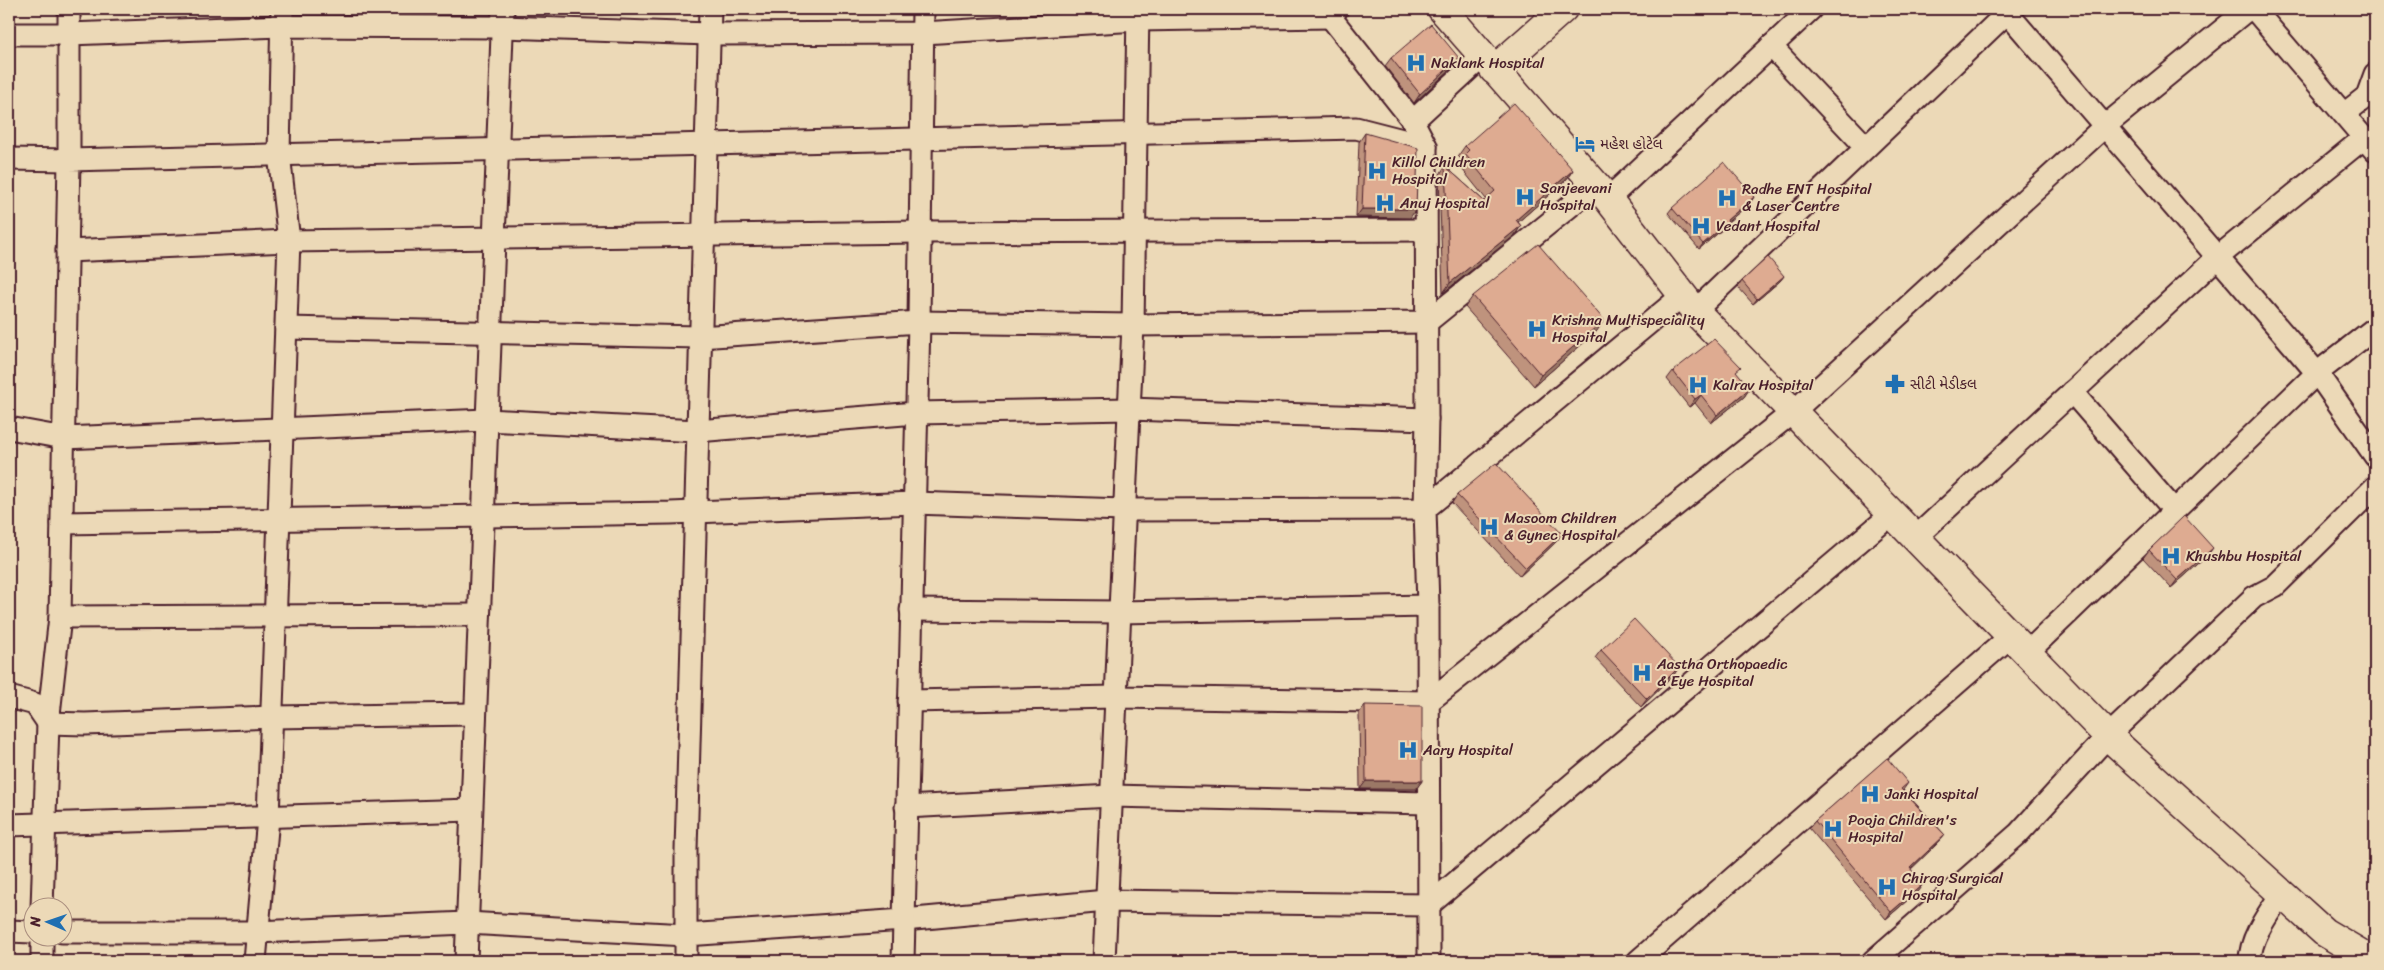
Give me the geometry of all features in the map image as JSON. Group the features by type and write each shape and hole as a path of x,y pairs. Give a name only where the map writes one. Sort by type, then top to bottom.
{"main road":[{"path":"1442,9 1602,192 1689,303 2019,645 2108,736 2324,932 2358,952 2367,961"},
{"path":"1489,63 1564,9"},
{"path":"2324,932 2336,961"}],"street":[{"path":"42,898 43,825 48,723 60,617 69,160 69,9"},
{"path":"686,961 697,431 710,9"},
{"path":"903,961 919,322 923,9"},
{"path":"286,328 700,336 919,322 1133,325 1427,322 1602,192 1811,9"},
{"path":"909,701 1116,696 1428,702 1793,412 2104,126 2248,9"},
{"path":"1916,538 2218,257 2370,145 2254,9"},
{"path":"62,523 483,517 695,512 914,503 1124,510 1424,509 1689,303 1866,147 2008,10 2104,126 2317,373 2375,456"},
{"path":"9,34 69,34 282,17 503,18 709,34 923,33 1138,14 1331,11 1381,84 1413,121 1426,146 1427,420 1424,509 1428,606 1429,961"},
{"path":"1104,961 1133,325 1138,14"},
{"path":"255,961 256,932 268,818 290,240 279,154 282,17"},
{"path":"466,961 496,149 503,18"},
{"path":"1771,46 1866,147"},
{"path":"1413,121 1489,63"},
{"path":"2344,114 2367,96 2375,74"},
{"path":"9,160 1356,128 1426,146"},
{"path":"67,251 290,240 493,239 702,234 920,232 1425,230"},
{"path":"1638,961 2019,645 2174,510 2317,373 2375,328"},
{"path":"2072,392 2174,510"},
{"path":"9,428 64,438 283,427 486,420 697,431 916,413 1129,409 1427,420"},
{"path":"1873,961 2018,834 2108,736 2254,597 2275,586 2375,487"},
{"path":"72,932 256,932 467,923 686,935 904,920 1106,902 1429,905 1892,514"},
{"path":"911,610 1120,612 1428,606"},
{"path":"60,617 479,615"},
{"path":"9,697 35,704 48,723"},
{"path":"48,723 85,724 272,717 475,714"},
{"path":"906,807 1111,796 1428,803"},
{"path":"9,825 471,810"},
{"path":"2250,961 2250,954 2263,921 2282,894"},
{"path":"9,932 22,932"},
{"path":"42,948 42,961"}],"building":[{"path":"1431,24 1459,58 1420,94 1391,58"},
{"path":"1514,103 1573,170 1516,220 1521,226 1450,283 1445,166 1484,201 1495,191 1465,154 1469,150 1465,146"},
{"path":"1365,133 1418,148 1416,209 1362,209"},
{"path":"1724,162 1754,197 1703,244 1672,208"},
{"path":"1538,244 1604,320 1541,375 1473,296"},
{"path":"1768,257 1784,276 1757,299 1742,281"},
{"path":"1714,339 1741,367 1736,371 1750,388 1717,415 1701,395 1695,399 1673,371"},
{"path":"1496,463 1562,534 1526,568 1457,495"},
{"path":"2184,516 2213,548 2177,580 2149,550"},
{"path":"1634,619 1679,667 1647,699 1601,650"},
{"path":"1365,705 1422,706 1422,781 1366,781"},
{"path":"1887,758 1908,783 1901,789 1945,835 1910,868 1923,884 1891,912 1815,821"}],"place":[{"name":"Naklank Hospital","path":"1416,63"},
{"name":"મહેશ હોટેલ","path":"1585,144"},
{"name":"Killol Children Hospital","path":"1377,171"},
{"name":"Sanjeevani Hospital","path":"1525,197"},
{"name":"Radhe ENT Hospital & Laser Centre","path":"1727,198"},
{"name":"Anuj Hospital","path":"1385,203"},
{"name":"Vedant Hospital","path":"1701,226"},
{"name":"Krishna Multispeciality Hospital","path":"1537,329"},
{"name":"સીટી મેડીકલ","path":"1895,384"},
{"name":"Kalrav Hospital","path":"1698,385"},
{"name":"Masoom Children & Gynec Hospital","path":"1489,527"},
{"name":"Khushbu Hospital","path":"2171,556"},
{"name":"Aastha Orthopaedic & Eye Hospital","path":"1642,673"},
{"name":"Aary Hospital","path":"1408,750"},
{"name":"Janki Hospital","path":"1870,794"},
{"name":"Pooja Children's Hospital","path":"1833,829"},
{"name":"Chirag Surgical Hospital","path":"1887,887"}]}
